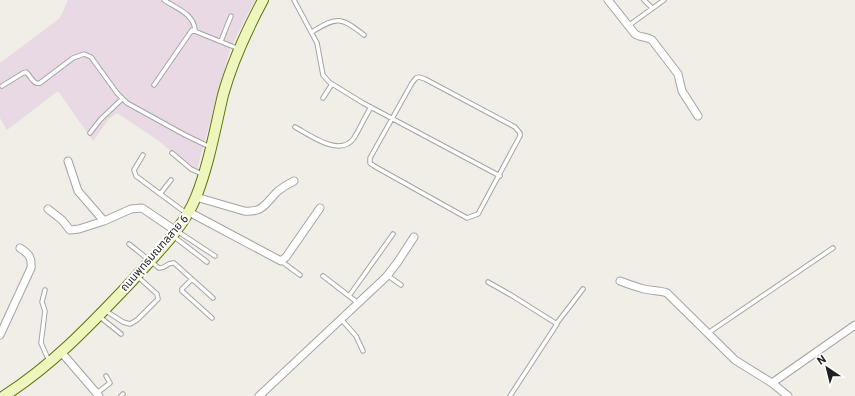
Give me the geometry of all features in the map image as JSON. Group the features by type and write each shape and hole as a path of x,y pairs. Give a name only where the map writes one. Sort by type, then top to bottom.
{"main road":[{"name":"ถนนพุทธมณฑลสาย 6","path":"4,396 17,393 62,353 150,262 189,213 203,175 224,94 240,49 263,0"}],"street":[{"path":"608,0 638,37 648,37 652,40 678,74 682,91 698,116"},
{"path":"68,161 78,190 104,221"},
{"path":"197,193 244,211 253,211 260,210 278,191 294,180"},
{"path":"48,209 62,220 70,230 79,229 137,208 142,208 174,233"},
{"path":"189,213 281,261 285,258 320,208"},
{"path":"259,396 387,275 397,263 414,237"},
{"path":"0,335 31,268 29,254 20,248"},
{"path":"620,281 640,288 658,290 667,293 735,360 772,383 788,396"},
{"path":"772,383 855,326"},
{"path":"62,353 98,395"}],"lane":[{"path":"164,0 189,16 194,24 195,30"},
{"path":"294,0 312,32 319,49 323,75 332,84 370,107 500,176"},
{"path":"644,0 652,8"},
{"path":"628,26 664,0"},
{"path":"220,41 231,16"},
{"path":"312,32 328,22 338,20 345,21 364,35"},
{"path":"154,85 192,30 240,49"},
{"path":"2,86 26,72 34,83 40,83 74,58 84,54 91,58 122,99 127,103 185,135 211,147"},
{"path":"419,77 518,129 520,136 500,176 478,214 467,218 372,165 370,158 412,83 419,77"},
{"path":"324,98 332,84"},
{"path":"90,133 100,120 122,99"},
{"path":"295,127 328,144 337,147 343,146 353,139 370,107"},
{"path":"172,153 191,169 203,175"},
{"path":"143,155 134,170 136,176 189,213"},
{"path":"160,194 171,180"},
{"path":"174,233 215,256"},
{"path":"174,233 207,262"},
{"path":"349,296 393,234"},
{"path":"129,244 160,269 169,263 174,263 213,298"},
{"path":"708,333 834,248"},
{"path":"281,261 300,275"},
{"path":"387,275 401,285"},
{"path":"102,313 130,324 137,320 158,299 157,294 137,276"},
{"path":"323,276 358,303"},
{"path":"192,279 182,289 182,291 212,318"},
{"path":"488,282 557,323"},
{"path":"510,396 556,327 557,323 583,289"},
{"path":"45,290 42,302 45,311 40,343 50,363"},
{"path":"102,313 121,334"},
{"path":"341,319 356,336 363,351"},
{"path":"98,395 110,383 106,376"}],"shaded area":[{"path":"68,0 255,0 230,49 196,173 159,141 117,113 109,119 93,141 58,91 7,130 0,118 0,63 60,18"}]}
